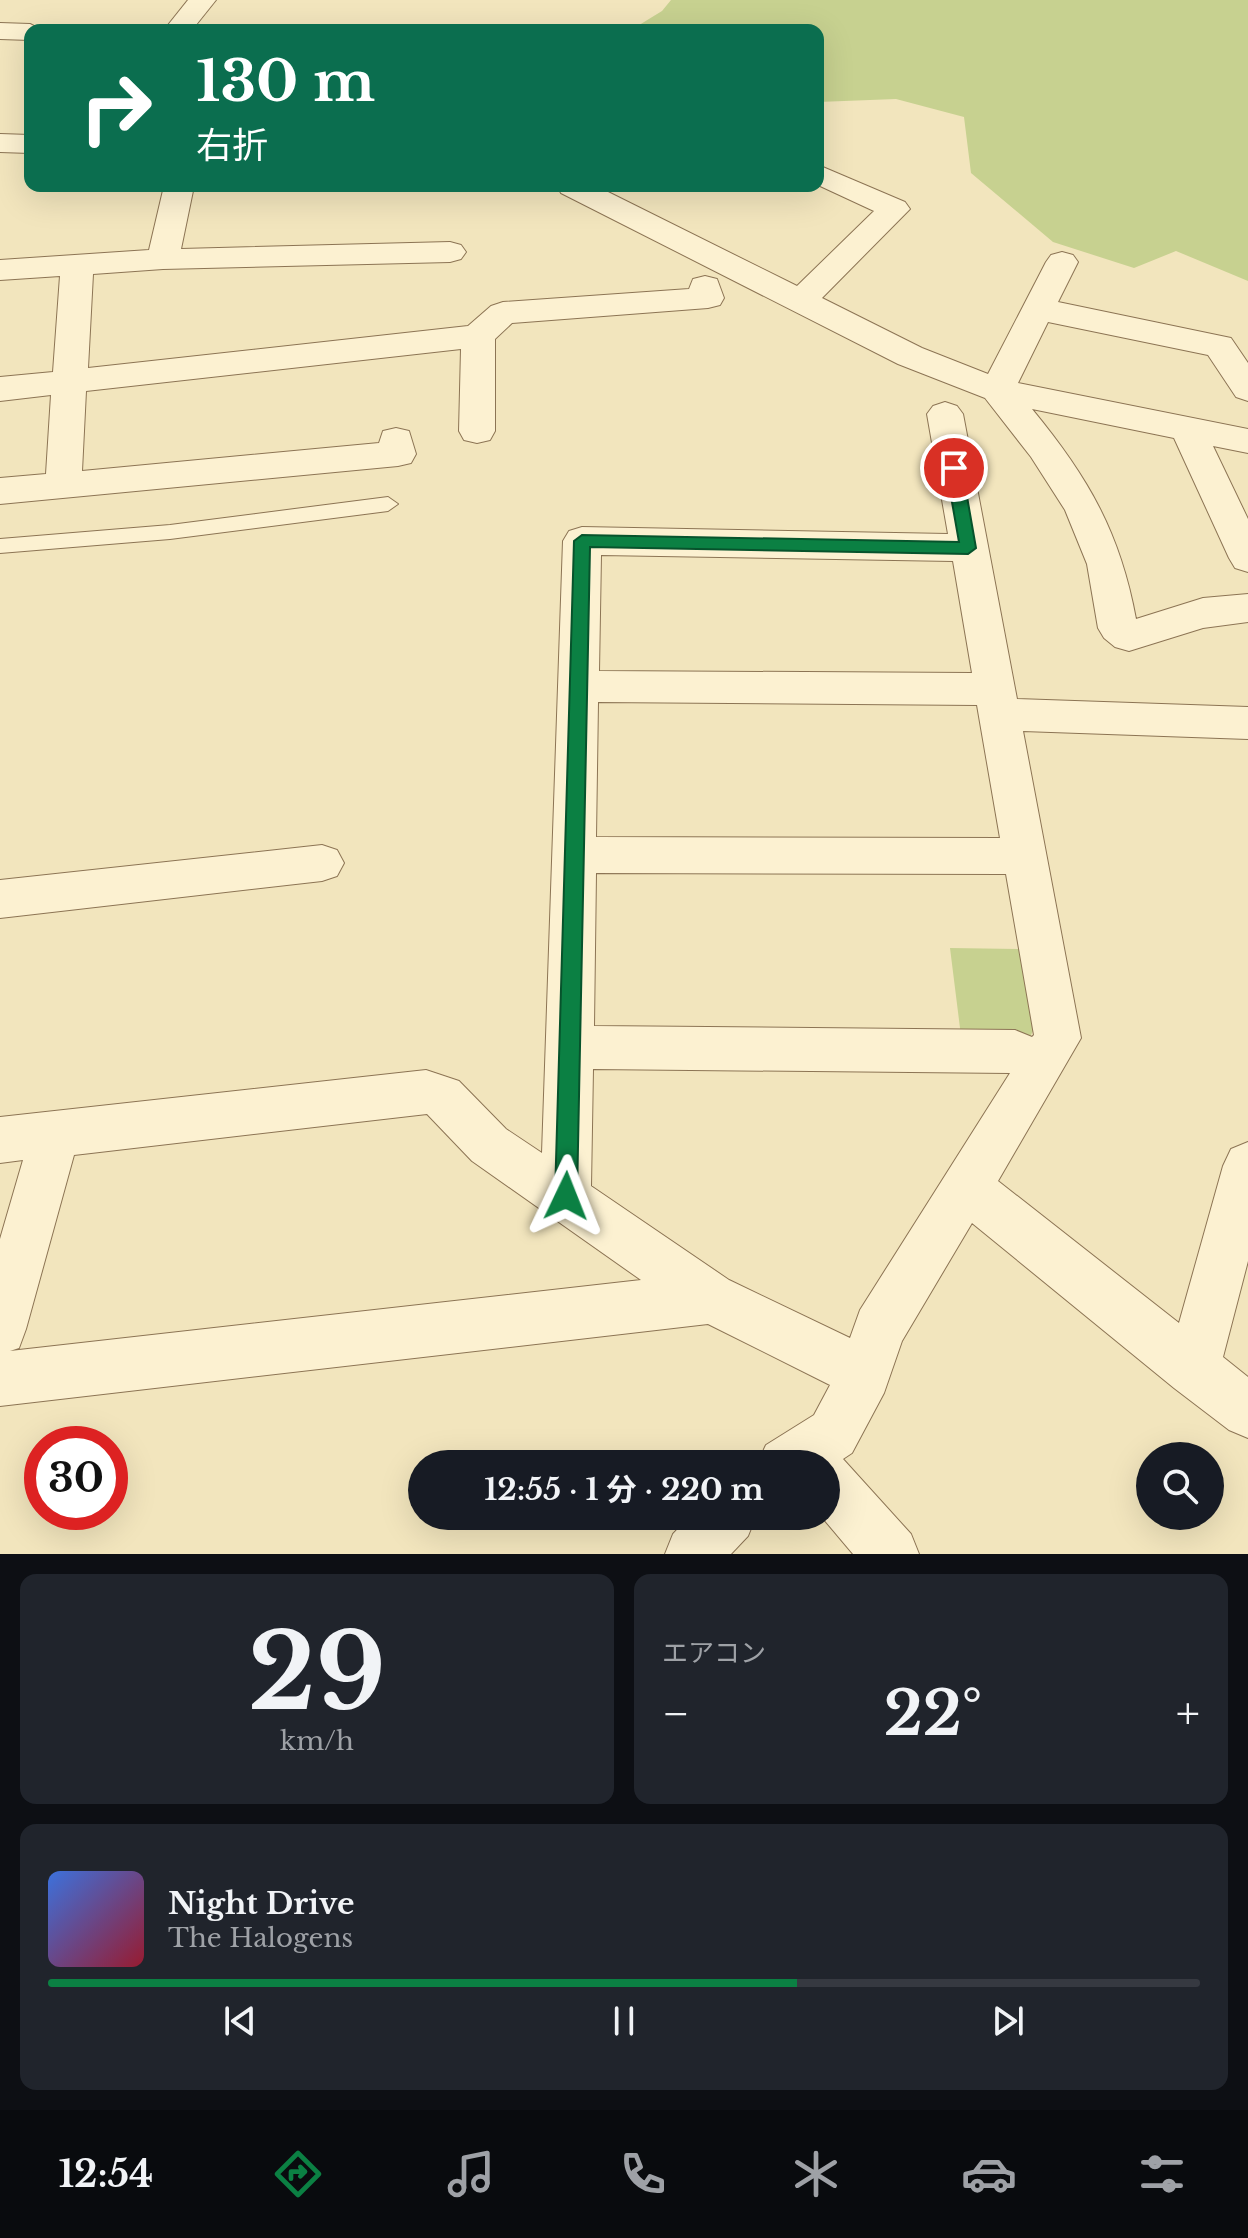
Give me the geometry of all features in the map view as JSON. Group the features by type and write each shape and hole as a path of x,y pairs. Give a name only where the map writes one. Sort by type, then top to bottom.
{"street":[{"path":"183,24 202,0"},
{"path":"0,31 24,32"},
{"path":"0,143 24,144"},
{"path":"800,301 894,209 824,177"},
{"path":"163,259 178,192"},
{"path":"592,192 910,356 997,390 1248,441"},
{"path":"0,270 163,259 450,252"},
{"path":"997,390 1062,262"},
{"path":"63,487 77,265"},
{"path":"0,389 478,336 503,313 708,298 705,286"},
{"path":"1038,309 1227,333 1248,389"},
{"path":"477,431 478,336"},
{"path":"997,390 1047,449 1088,518 1104,558 1118,628 1129,636 1203,613 1248,608"},
{"path":"819,1450 833,1434 865,1374 879,1329 1058,1038 945,414"},
{"path":"1187,428 1248,558"},
{"path":"0,491 398,454 396,440"},
{"path":"566,1196 582,541 968,548"},
{"path":"579,686 995,701 1247,725"},
{"path":"575,855 1024,856"},
{"path":"0,899 322,863"},
{"path":"570,1047 1015,1052 1041,1064"},
{"path":"0,1140 426,1092 442,1097 489,1145 711,1298 865,1374"},
{"path":"0,1329 55,1134"},
{"path":"1193,1369 1248,1166"},
{"path":"966,1187 1248,1411"},
{"path":"0,1379 711,1298"},
{"path":"840,1501 891,1554"},
{"path":"693,1554 715,1530"}],"lane":[{"path":"0,546 170,532 388,504"}],"green space":[{"path":"671,0 1248,0 1248,281 1176,251 1134,268 1053,242 971,173 964,117 896,99 824,102 824,24 641,24 662,11"},
{"path":"950,948 1019,949 1033,1031 1030,1037 961,1036"}],"route":[{"path":"566,1196 582,541 968,548 954,468"}]}
